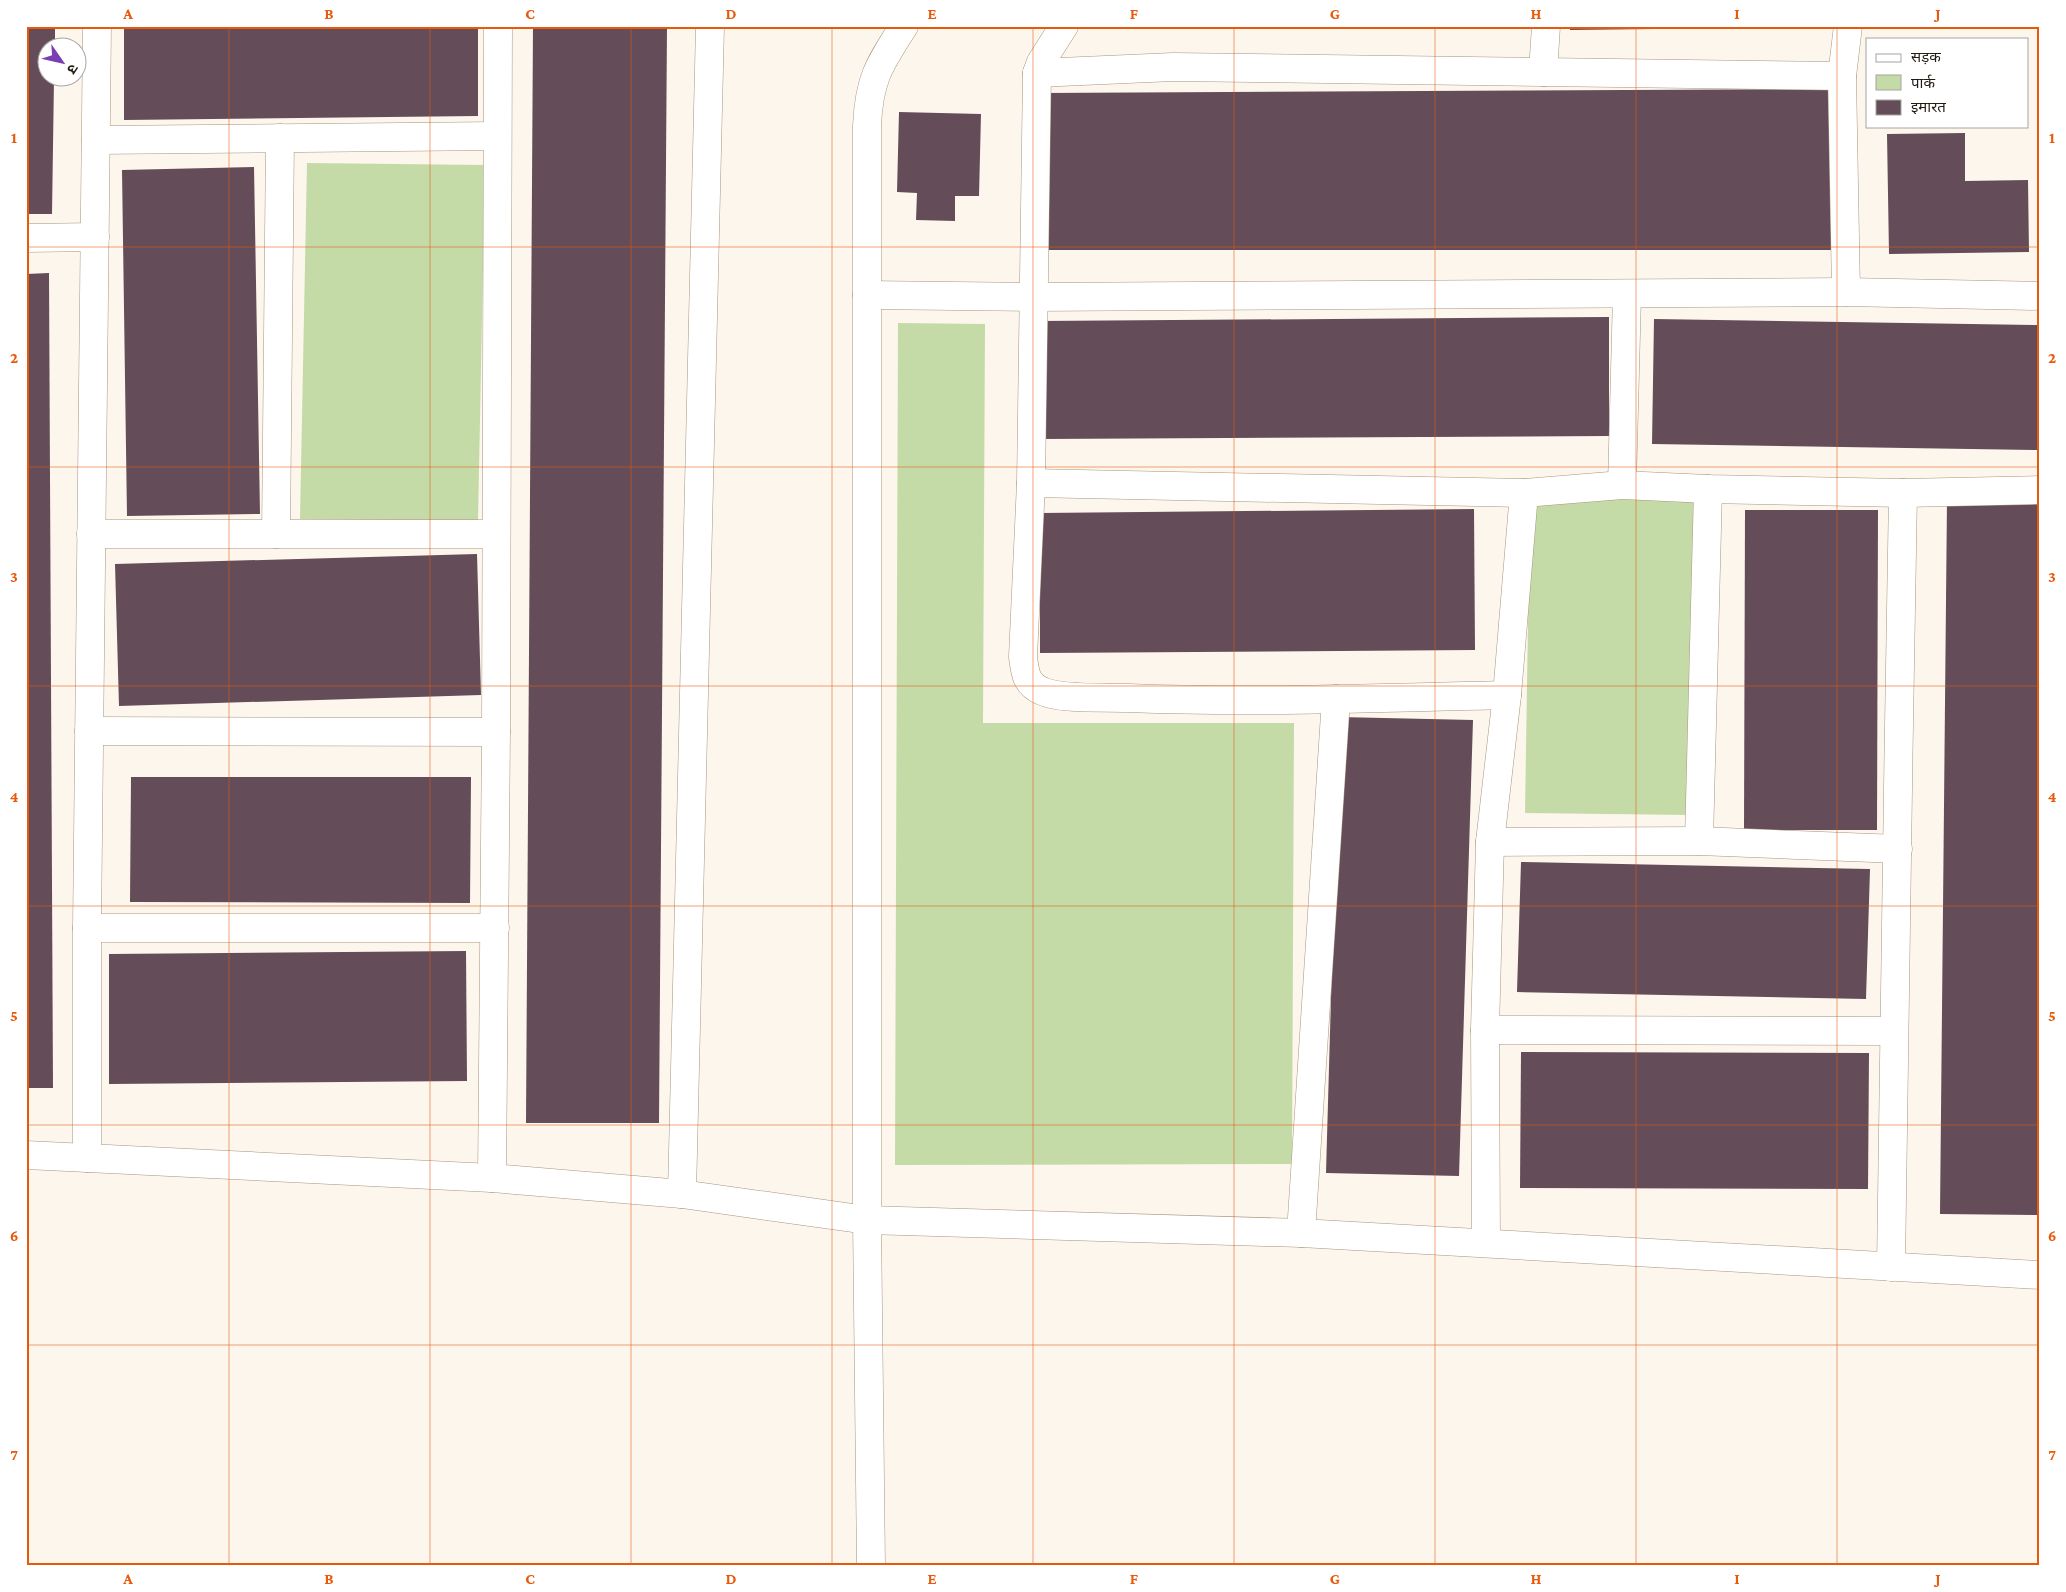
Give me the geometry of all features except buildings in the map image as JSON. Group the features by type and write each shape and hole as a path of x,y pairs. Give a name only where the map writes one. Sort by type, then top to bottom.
{"street":[{"path":"87,1158 87,928 97,26"},
{"path":"492,1178 495,928 498,26"},
{"path":"682,1194 710,26"},
{"path":"871,1566 867,1220 868,99 872,82 880,64 904,26"},
{"path":"1064,26 1041,62 1037,73 1032,297 1031,483 1023,657 1027,680 1035,687 1053,695 1154,699 1282,701 1507,695"},
{"path":"1543,72 1546,26"},
{"path":"1846,292 1842,76 1848,26"},
{"path":"1037,73 1173,67 1842,76"},
{"path":"96,140 498,136"},
{"path":"276,534 280,138"},
{"path":"26,238 95,237"},
{"path":"867,295 1032,297 1627,295 1846,292 2040,296"},
{"path":"1622,485 1627,295"},
{"path":"1031,483 1524,493 1622,485 1708,489 1903,492 2040,490"},
{"path":"1699,841 1708,489"},
{"path":"1891,1267 1893,1031 1898,849 1903,492"},
{"path":"1486,1244 1485,1030 1490,842 1507,695 1524,493"},
{"path":"91,534 496,534"},
{"path":"1301,1233 1336,699"},
{"path":"89,731 496,732"},
{"path":"1490,842 1699,841 1898,849"},
{"path":"87,928 495,928"},
{"path":"1485,1030 1893,1031"},
{"path":"26,1155 492,1178 682,1194 867,1220 1301,1233 2040,1276"}],"green space":[{"path":"307,163 485,165 478,521 300,519"},
{"path":"898,323 985,324 983,723 1294,723 1292,1164 895,1165"},
{"path":"1530,496 1694,498 1690,815 1525,813"}]}
